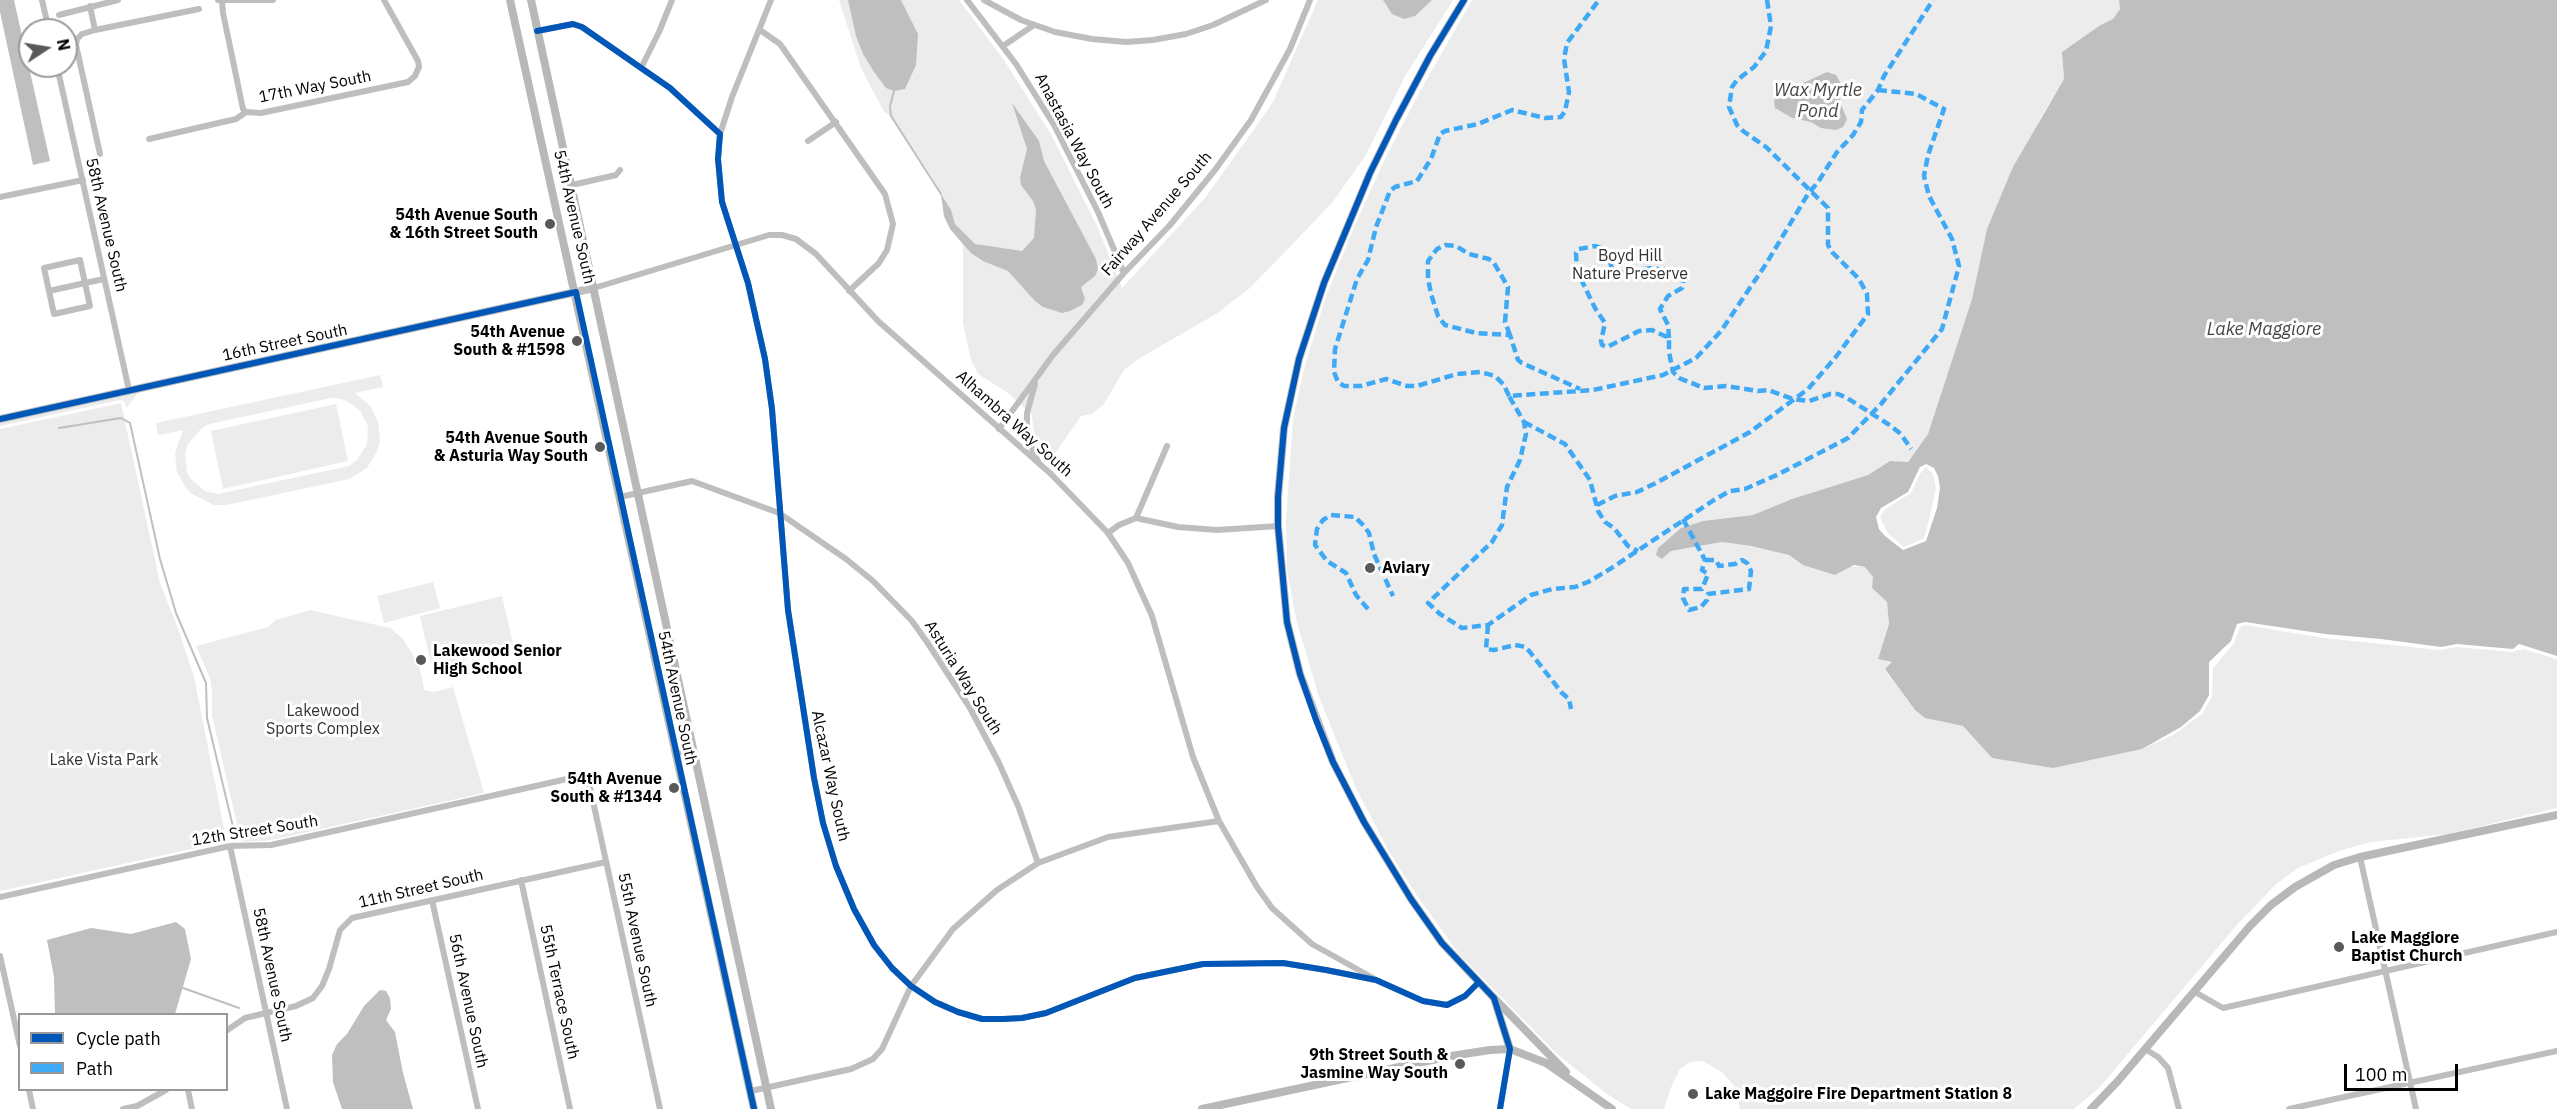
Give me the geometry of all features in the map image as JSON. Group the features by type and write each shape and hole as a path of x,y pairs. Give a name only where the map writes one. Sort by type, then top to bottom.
{"main road":[{"name":"54th Avenue South","path":"510,0 754,1109"},
{"name":"54th Avenue South","path":"531,0 771,1109"},
{"path":"2091,1109 2250,926 2271,905 2313,876 2334,865 2360,856 2557,815"},
{"path":"1494,998 1577,1083"},
{"path":"1202,1109 1234,1105 1451,1056 1510,1049 1546,1063 1612,1109"}],"street":[{"path":"42,0 46,18"},
{"path":"59,15 118,0"},
{"path":"218,0 273,0"},
{"name":"17th Way South","path":"149,139 236,119 246,112 261,113 408,82 419,68 418,62 384,0"},
{"path":"642,66 672,0"},
{"path":"735,244 726,220 719,184 720,134 732,97 771,0"},
{"name":"Anastasia Way South","path":"967,0 1003,46 1036,96 1077,168 1124,273"},
{"path":"984,0 1034,25 1092,39 1126,42 1186,34 1213,25 1266,0"},
{"name":"Fairway Avenue South","path":"999,429 1053,355 1124,273 1178,216 1251,120 1290,50 1310,0"},
{"path":"1464,0 1430,56 1396,120 1370,173 1324,283 1299,359 1284,428 1278,526 1287,622 1299,674 1333,762 1364,822 1411,899 1442,943 1494,998 1510,1049 1500,1109"},
{"path":"222,1 243,108 246,112"},
{"path":"90,6 95,30"},
{"path":"100,154 76,45 77,39 82,34 95,30 199,9"},
{"path":"537,31 573,24 582,27 642,66 670,88 720,134"},
{"path":"1003,46 1034,25"},
{"path":"760,30 780,44 885,194 892,224 887,250 879,262 849,291"},
{"name":"58th Avenue South","path":"60,78 129,390"},
{"path":"808,141 836,122"},
{"path":"572,185 616,175 620,170"},
{"path":"0,197 82,180"},
{"name":"Alhambra Way South","path":"735,244 769,235 782,235 796,239 816,254 878,321 1040,464 1108,533 1128,563 1152,616 1189,746 1220,821 1257,886 1272,908 1312,944 1376,980"},
{"name":"16th Street South","path":"0,419 594,288 735,244"},
{"name":"Alcazar Way South","path":"735,244 748,283 765,359 772,409 779,513 795,664 823,823 836,866 854,909 874,945 892,968 911,986 936,1002 982,1019 1003,1019 1046,1013 1135,978 1203,964 1283,963 1376,980 1423,1001 1447,1005 1465,996 1478,983"},
{"path":"80,260 85,283 90,306 54,314 44,268 80,260"},
{"path":"49,291 104,279"},
{"path":"1037,377 1027,413 1030,441 1040,464"},
{"path":"1137,518 1167,446"},
{"name":"Asturia Way South","path":"620,497 692,481 779,513 846,559 873,581 912,621 970,708 999,763 1019,808 1038,863"},
{"path":"1108,533 1119,525 1137,518 1178,527 1217,530 1278,526"},
{"path":"675,754 694,750"},
{"name":"12th Street South","path":"0,897 230,846 271,845 576,777 585,778"},
{"name":"55th Avenue South","path":"585,778 589,783 660,1109"},
{"path":"750,1091 850,1069 873,1059 882,1049 911,986 935,951 960,922 997,890 1038,863 1108,837 1220,821"},
{"name":"58th Avenue South","path":"230,846 287,1109"},
{"path":"2360,856 2416,1109"},
{"name":"11th Street South","path":"228,1030 245,1018 296,1006 313,998 325,978 340,930 352,918 606,862"},
{"name":"55th Terrace South","path":"521,880 570,1109"},
{"name":"56th Avenue South","path":"432,900 478,1109"},
{"path":"2195,992 2223,1008 2386,969 2557,932"},
{"path":"0,956 18,1037"},
{"path":"2145,1049 2168,1068 2179,1109"},
{"path":"2289,1109 2557,1051"},
{"path":"29,1091 33,1109"},
{"path":"123,1109 137,1106 163,1091"},
{"path":"188,1091 192,1109"}],"green space":[{"path":"839,0 959,0 1004,60 1052,136 1098,228 1122,288 1205,198 1273,102 1318,0 1453,0 1404,78 1366,155 1332,203 1250,288 1216,314 1140,358 1124,370 1104,404 1092,414 1081,416 1052,458 1045,459 1034,433 1032,415 1008,393 978,374 971,360 963,323 963,245 950,229 944,216 941,194 930,174 891,116 884,112 861,68"},
{"name":"Boyd Hill Nature Preserve","path":"1472,0 2119,0 2120,9 2113,19 2062,52 2064,79 2041,117 1987,229 1972,299 1928,434 1907,463 1890,461 1868,475 1792,499 1753,515 1703,521 1681,528 1658,548 1662,559 1671,551 1722,542 1789,555 1803,565 1865,567 1874,577 1872,588 1887,602 1889,624 1878,659 1892,662 1885,670 1915,710 1925,718 1963,726 1992,758 2142,749 2173,735 2203,713 2212,696 2213,668 2234,643 2240,627 2245,625 2324,638 2440,650 2457,647 2512,652 2523,649 2557,659 2557,808 2448,834 2370,842 2339,851 2298,868 2277,883 2236,926 2099,1088 2074,1109 1740,1109 1735,1087 1723,1073 1703,1061 1690,1062 1680,1069 1664,1109 1631,1109 1607,1094 1556,1053 1459,954 1414,891 1387,848 1355,786 1319,697 1297,623 1287,570 1286,522 1293,419 1304,369 1325,299 1386,157 1419,93"},
{"path":"380,375 383,387 355,393 370,406 378,422 380,442 367,468 349,479 227,505 214,505 192,494 186,488 177,472 175,452 183,430 158,435 156,423","holes":["331,398 342,399 360,411 368,426 367,444 357,460 349,466 218,494 205,491 191,479 187,472 185,454 188,444 201,429 209,424"]},
{"path":"139,392 126,408 125,402 120,400 0,426 0,423"},
{"name":"Lake Vista Park","path":"121,403 160,583 194,677 226,838 223,842 0,891 0,429"},
{"path":"336,404 348,461 223,489 211,431"},
{"path":"1926,467 1933,474 1936,489 1926,532 1923,539 1904,547 1888,534 1880,517 1884,510 1911,493"},
{"path":"433,582 440,608 384,623 377,596"},
{"path":"502,596 514,648 432,668 420,616"},
{"name":"Lakewood Sports Complex","path":"310,610 390,628 403,639 412,653 421,672 424,690 434,692 453,687 484,793 271,840 241,842 212,715 210,678 196,646 268,627 276,620"}],"water":[{"path":"0,0 14,0 18,18 18,78 31,78 50,161 33,165 0,12"},
{"path":"848,0 901,0 918,34 916,65 905,89 894,91 886,88 874,72 856,36"},
{"path":"1383,0 1432,0 1415,16 1404,19 1392,14"},
{"name":"Lake Maggiore","path":"2119,0 2557,0 2557,656 2519,644 2513,649 2457,644 2441,647 2245,622 2237,624 2231,641 2209,662 2209,695 2200,711 2181,727 2142,749 2053,768 1992,758 1963,726 1925,718 1915,710 1885,669 1892,662 1878,659 1889,624 1887,602 1872,588 1873,577 1865,567 1854,565 1835,575 1803,565 1789,555 1722,542 1671,551 1662,559 1656,555 1658,548 1681,528 1703,521 1753,515 1792,499 1868,475 1890,461 1908,462 1928,434 1972,299 1987,229 2013,167 2064,79 2062,52 2113,19 2120,9","holes":["1926,464 1934,468 1940,488 1937,508 1926,541 1903,550 1879,529 1876,517 1881,508 1908,492 1920,467"]},
{"name":"Wax Myrtle Pond","path":"1827,72 1836,75 1841,84 1840,102 1847,119 1843,127 1836,130 1821,128 1811,122 1792,118 1775,108 1776,91 1799,85"},
{"path":"1012,103 1039,141 1044,161 1096,259 1098,269 1095,276 1081,287 1085,299 1082,305 1070,311 1062,313 1043,307 1008,271 983,261 971,253 950,229 944,216 941,194 951,210 955,224 975,244 1022,251 1034,238 1036,210 1033,201 1021,185 1020,178 1027,149"},
{"path":"176,922 185,929 191,959 175,1013 55,1013 54,977 47,940 91,928 131,934"},
{"path":"380,990 386,991 390,998 391,1009 386,1020 395,1032 413,1109 342,1109 333,1082 332,1055 337,1044 347,1034 364,1006"}],"waterway":[{"path":"894,91 890,106 891,116 941,194"},
{"path":"59,428 121,418 130,423 160,559 176,613 206,683 207,718 234,831"},
{"path":"183,988 239,1008"}],"marked path":[{"path":"1509,396 1504,385 1495,376 1480,372 1457,374 1417,386 1407,386 1386,379 1361,386 1344,386 1338,382 1334,372 1335,349 1357,279 1368,260 1376,227 1390,191 1395,187 1417,181 1431,159 1440,134 1445,131 1478,124 1512,110 1545,118 1561,117 1565,111 1569,92 1564,59 1567,43 1599,0"},
{"path":"1597,505 1615,496 1637,492 1656,483 1750,432 1808,389 1868,314 1867,294 1859,279 1828,245 1828,208 1766,147 1737,125 1729,107 1732,87 1737,80 1754,67 1766,51 1771,26 1767,0"},
{"path":"1878,90 1916,94 1944,109 1928,155 1924,176 1929,196 1952,239 1959,266 1942,329 1881,404 1848,438 1779,474 1745,489 1730,491 1588,582 1575,587 1552,589 1531,595 1488,625 1462,628 1440,614 1428,603 1492,542 1502,525 1507,487 1520,460 1526,434 1524,422 1509,396 1593,390 1663,375 1696,358 1721,331 1766,264 1808,194 1837,152 1853,135 1861,122 1862,110 1878,90 1884,76 1933,0"},
{"path":"1510,335 1505,322 1508,287 1494,263 1489,259 1469,254 1456,246 1445,245 1437,249 1428,261 1428,278 1438,316 1445,325 1476,333 1510,335 1518,360 1580,389"},
{"path":"1669,338 1668,325 1660,309 1668,296 1682,288 1684,277 1679,272 1652,268 1618,273 1611,267 1610,255 1605,249 1595,246 1579,249 1576,253 1577,271 1605,323 1602,345 1607,347 1639,331 1652,330 1669,338 1673,372 1679,378 1704,388 1726,386 1758,391 1768,390 1793,399 1809,401 1830,394 1838,394 1888,424 1901,434 1911,449"},
{"path":"1524,422 1565,444 1590,480 1598,511 1605,522 1614,528 1628,546 1638,551"},
{"path":"1368,609 1356,595 1346,573 1327,561 1315,545 1317,529 1323,520 1331,515 1355,517 1364,526 1369,533 1374,554 1393,596"},
{"path":"1683,519 1705,560"},
{"path":"1705,560 1716,560 1719,566 1735,564 1742,560 1747,563 1751,571 1749,589 1708,594 1707,600 1701,607 1689,610 1683,598 1684,589 1702,589 1708,574 1702,570 1705,560"},
{"path":"1488,625 1486,649 1494,650 1515,645 1526,647 1569,699 1571,709"}],"cycle path":[{"path":"1464,0 1430,56 1396,120 1370,173 1324,283 1299,359 1284,428 1278,526 1287,622 1300,674 1333,762 1364,822 1411,899 1442,943 1494,998 1510,1049 1500,1109"},
{"path":"537,31 573,24 582,27 670,88 720,134 718,159 722,202 748,283 765,359 772,409 788,610 823,823 836,866 854,909 874,945 892,968 911,986 935,1002 982,1019 1022,1018 1046,1013 1135,978 1203,964 1283,963 1326,970 1376,980 1423,1001 1447,1005 1465,996 1478,983"},
{"path":"0,419 576,292 754,1109"}],"place":[{"name":"54th Avenue South & 16th Street South","path":"550,224"},
{"name":"54th Avenue South & #1598","path":"577,341"},
{"name":"54th Avenue South & Asturia Way South","path":"600,447"},
{"name":"Aviary","path":"1370,568"},
{"name":"Lakewood Senior High School","path":"421,660"},
{"name":"54th Avenue South & #1344","path":"674,788"},
{"name":"Lake Maggiore Baptist Church","path":"2339,947"},
{"name":"9th Street South & Jasmine Way South","path":"1460,1064"},
{"name":"Lake Maggoire Fire Department Station 8","path":"1693,1094"}]}
